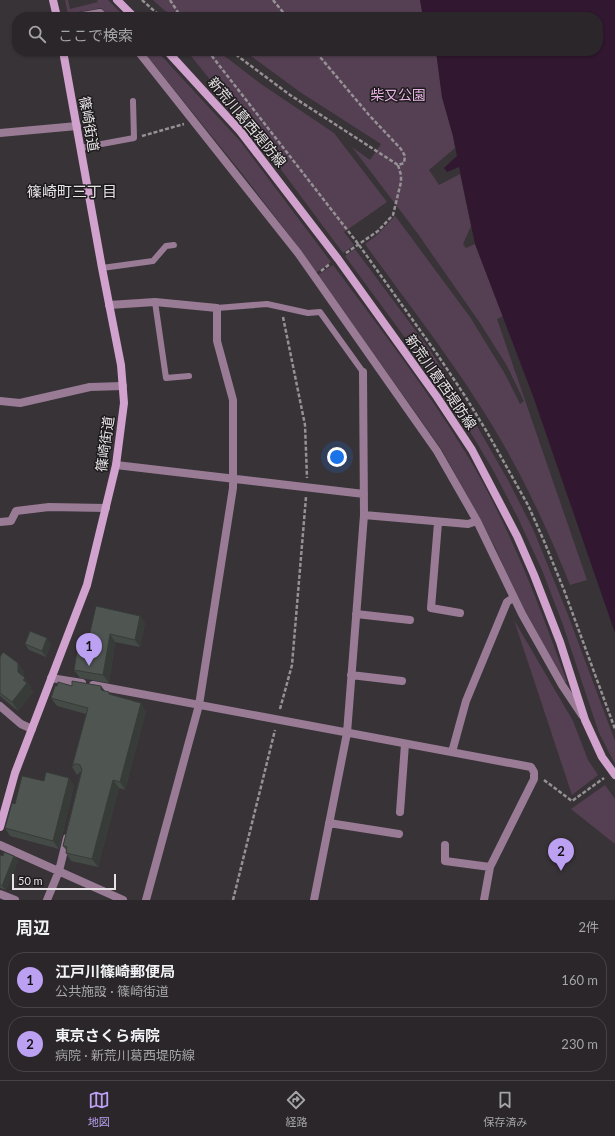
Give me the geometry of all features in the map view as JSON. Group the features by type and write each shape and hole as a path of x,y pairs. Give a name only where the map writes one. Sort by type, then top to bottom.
{"main road":[{"path":"53,0 55,12"},
{"path":"118,0 129,12"},
{"name":"篠崎街道","path":"0,827 15,773 87,585 116,465 124,403 121,365 64,56"},
{"name":"新荒川葛西堤防線","path":"172,56 240,131 338,259 437,397 472,450 510,522 534,575 560,642 585,720 602,757 615,775"}],"street":[{"path":"142,56 298,253 437,451 477,521 506,580 513,598 562,685 585,720"},
{"path":"0,133 77,126"},
{"path":"110,304 155,302 217,308 216,341 233,400 233,488 199,705 146,900"},
{"path":"314,900 347,733 364,515 363,372"},
{"path":"0,401 20,402 90,387 123,386"},
{"path":"116,465 364,494"},
{"path":"0,522 11,521 16,511 49,506 106,508"},
{"path":"364,515 438,523 468,524 477,521"},
{"path":"438,523 431,608 460,613"},
{"path":"452,752 466,701 507,602 513,598"},
{"path":"356,614 410,620"},
{"path":"351,674 402,681"},
{"path":"51,678 277,718 405,744 531,766 534,772 534,779 490,867 484,900"},
{"path":"0,706 21,724 32,729"},
{"path":"400,812 405,744"},
{"path":"329,823 399,834"},
{"path":"47,900 59,871 69,828"},
{"path":"445,845 445,861 490,867"},
{"path":"0,846 123,900"},
{"path":"0,894 15,900"}],"lane":[{"path":"80,148 134,138 133,101"},
{"path":"102,268 153,261 166,246 174,245"},
{"path":"155,302 166,378 189,376"},
{"path":"217,308 267,304 308,313 320,312 363,372"}],"path":[{"path":"142,0 155,12"},
{"path":"170,0 177,12"},
{"path":"273,0 283,12"},
{"path":"238,56 290,95 398,165 402,175 393,215 378,231 344,255"},
{"path":"319,56 400,149 405,156 404,163 398,165"},
{"path":"134,138 176,127 193,120"},
{"path":"318,273 332,263"},
{"path":"234,900 277,718 292,665 307,488 305,425 281,307"},
{"path":"541,777 572,801 604,778"}],"green space":[{"path":"65,0 68,0 70,9 98,2 97,0 108,0 120,12 105,12 101,8 79,12 68,12"},
{"path":"153,0 420,0 422,12 167,12"},
{"path":"147,56 162,56 240,141 331,262 316,273 293,240 240,171"},
{"path":"191,56 225,56 261,84 334,133 387,202 344,232 354,245 343,253 265,148"},
{"name":"柴又公園","path":"251,56 437,56 442,97 455,148 429,170 439,185 460,174 471,226 463,244 466,248 475,244 503,316 497,319 587,580 570,585 534,504 492,425 446,356 365,244 377,235 395,216 470,317 505,374 520,404 524,401 507,366 480,323 418,234 352,147 370,160 381,144 300,92"},
{"path":"355,249 430,350 465,405 509,482 533,529 568,615 615,741 615,764 599,733 562,622 542,570 518,518 493,470 463,420 431,373 345,256"},
{"path":"333,265 436,406 467,455 497,510 523,566 567,682 565,682 522,608 495,547 442,450 318,275"},
{"path":"514,620 573,721 588,760 598,775 572,795"},
{"path":"605,785 615,799 615,844 571,809"}],"shaded area":[{"path":"420,0 615,0 615,633 533,396 475,244 459,167 447,172 444,168 457,156 442,97 437,56 603,56 603,12 422,12"}],"building":[{"path":"96,606 140,616 135,640 110,634 103,675 74,670 79,640 88,641"},
{"path":"30,631 47,638 42,651 25,644"},
{"path":"3,652 18,663 18,672 25,678 23,680 27,683 12,702 0,693 0,657"},
{"path":"72,681 101,686 101,690 109,692 109,694 141,703 120,782 113,780 92,859 66,853 67,847 63,846 82,770 78,764 74,764 72,767 88,708 51,698 58,682 72,686"},
{"path":"46,772 69,778 53,841 5,828 12,803 15,804 22,776 44,781"},
{"path":"4,852 14,856 2,886 0,884 0,855 3,856"}],"place":[{"name":"江戸川篠崎郵便局","path":"89,666"},
{"name":"東京さくら病院","path":"561,871"}],"district":[{"name":"篠崎町三丁目","path":"72,192"}]}
